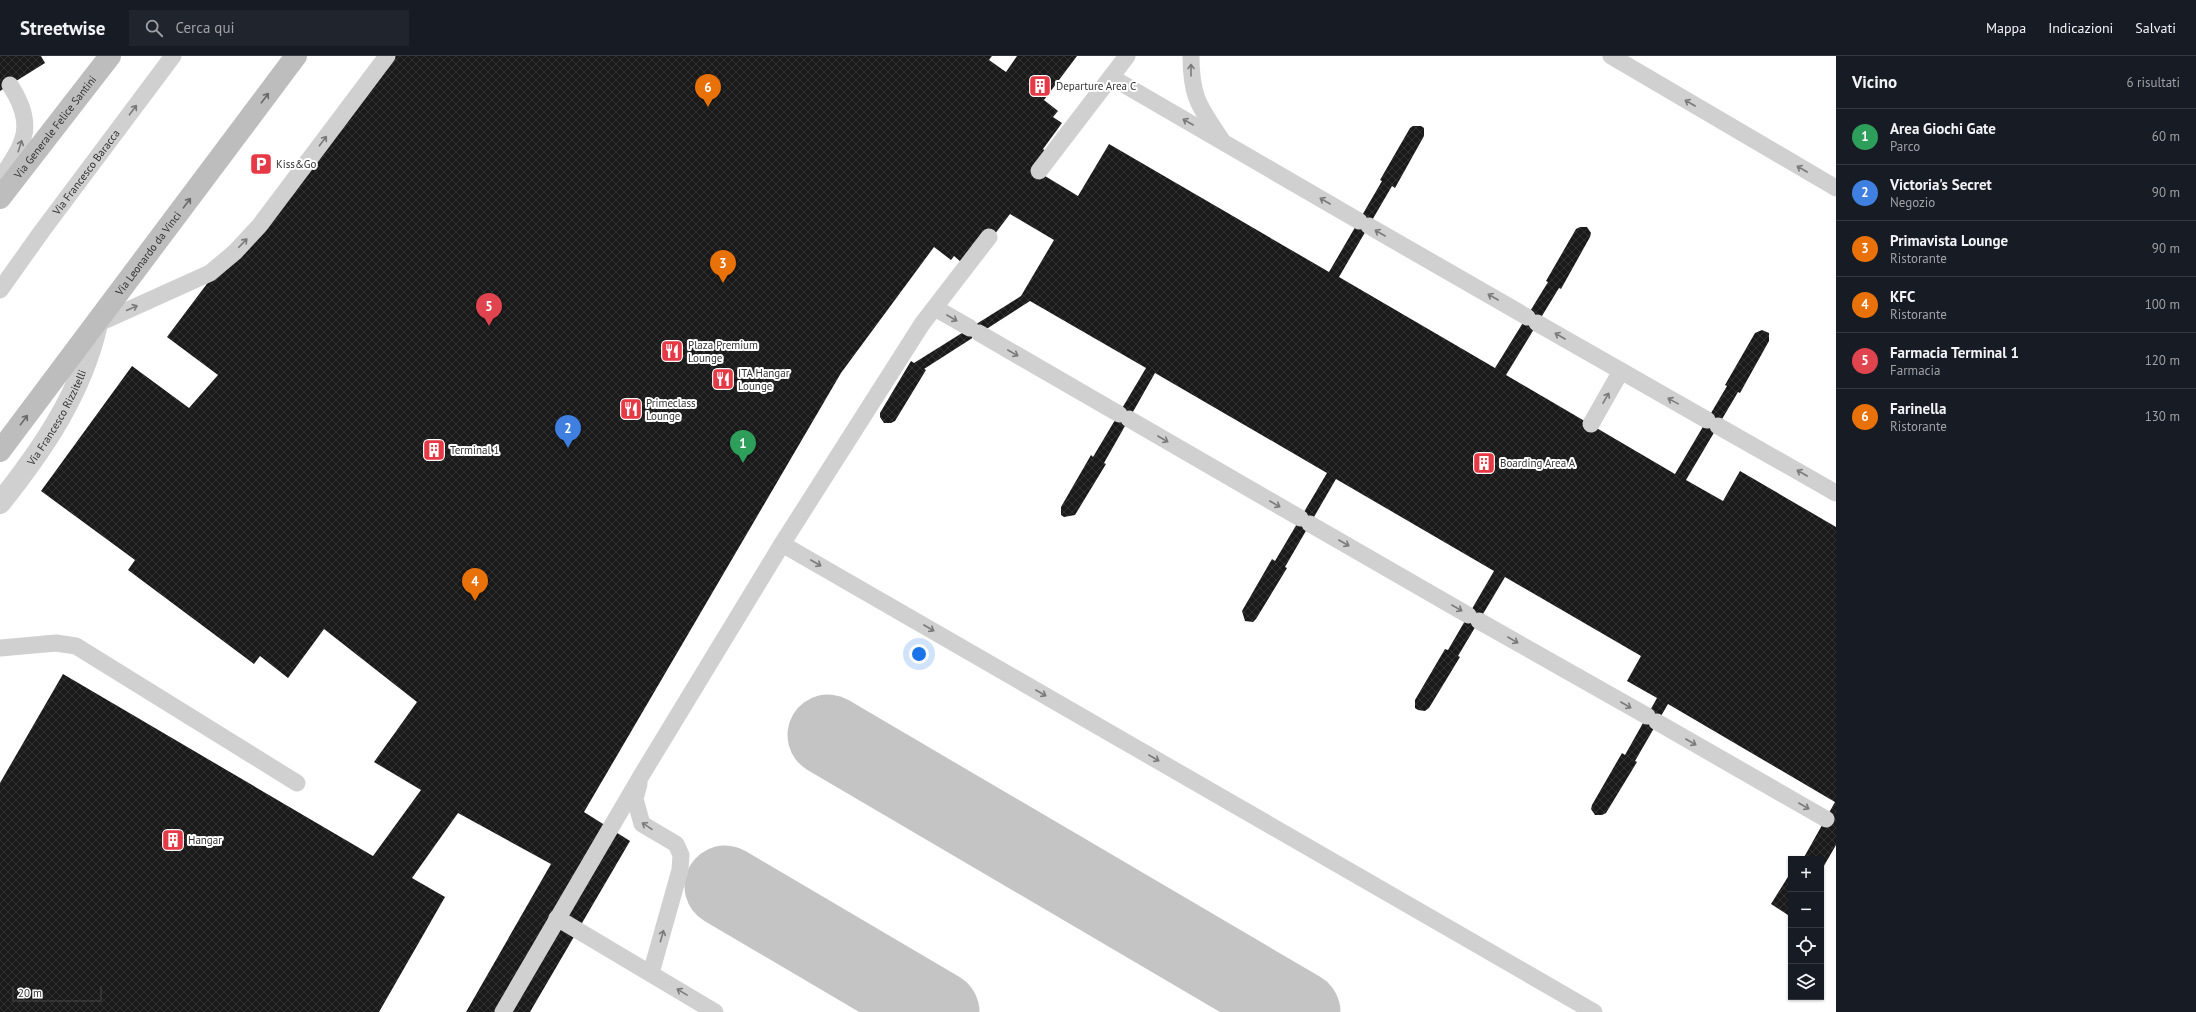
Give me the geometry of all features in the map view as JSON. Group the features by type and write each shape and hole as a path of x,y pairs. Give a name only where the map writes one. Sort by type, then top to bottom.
{"main road":[{"name":"Via Generale Felice Santini","path":"0,198 110,56"},
{"name":"Via Leonardo da Vinci","path":"0,451 97,324 296,56"}],"street":[{"name":"Via Francesco Rizzitelli","path":"0,503 62,415 83,371 92,347 97,324"}],"lane":[{"name":"Via Francesco Baracca","path":"0,293 42,231 173,56"},
{"path":"97,324 210,272 235,252 260,225 387,56"},
{"path":"1039,171 1127,56"},
{"path":"1191,56 1191,79 1197,103 1223,143"},
{"path":"1611,56 1836,188"},
{"path":"1111,77 1621,372 1836,493"},
{"path":"0,179 20,150 24,131 24,114 20,100 10,85"},
{"path":"503,1012 641,776 782,544 935,308 989,237"},
{"path":"935,308 1474,618 1826,818"},
{"path":"1591,424 1621,372"},
{"path":"782,544 1594,1012"},
{"path":"0,648 56,643 76,646 297,783"},
{"path":"641,776 635,799 642,824 676,844 681,855 680,870 651,974"},
{"path":"557,918 715,1012"}],"building":[{"path":"0,56 41,56 45,63 0,91"},
{"path":"378,56 992,56 989,60 1006,72 1017,56 1077,56 1044,100 1058,111 1053,117 1062,123 1043,149 1050,155 1045,176 1078,196 1109,144 1329,272 1382,181 1380,180 1410,128 1413,126 1421,126 1424,128 1424,136 1395,188 1392,186 1339,277 1495,368 1548,282 1546,281 1576,229 1580,227 1587,227 1591,233 1590,237 1561,289 1559,288 1506,375 1675,474 1727,386 1725,385 1755,333 1762,330 1769,333 1769,341 1740,393 1738,392 1686,480 1723,501 1740,471 1836,527 1836,845 1824,866 1824,856 1805,856 1835,802 1668,704 1635,761 1637,762 1606,813 1602,815 1595,815 1591,809 1592,805 1622,753 1625,755 1657,698 1627,681 1641,656 1505,577 1458,656 1460,657 1429,708 1425,711 1415,708 1415,700 1445,649 1448,650 1494,571 1336,479 1285,567 1287,568 1256,619 1253,622 1245,621 1242,611 1272,559 1275,561 1327,473 1155,373 1104,463 1106,464 1075,515 1064,517 1061,515 1061,507 1091,455 1093,457 1146,368 1030,301 924,369 926,370 895,421 891,423 884,423 880,417 880,413 911,361 914,363 1021,296 1054,240 1010,214 991,239 961,262 954,256 951,260 934,247 841,373 584,812 630,841 530,1012 466,1012 551,864 458,813 412,878 445,897 379,1012 0,1012 0,783 63,674 373,856 421,790 374,762 417,702 324,629 288,678 260,656 254,664 128,570 135,560 41,491 132,366 189,408 218,375 167,337"},
{"path":"1788,877 1788,915 1771,904"}],"taxiway":[{"path":"828,735 1300,1012"},
{"path":"725,886 939,1012"}],"place":[{"name":"Departure Area C","path":"1040,86"},
{"name":"Farinella","path":"708,107"},
{"name":"Kiss&Go","path":"261,164"},
{"name":"Primavista Lounge","path":"723,283"},
{"name":"Farmacia Terminal 1","path":"489,326"},
{"name":"Plaza Premium Lounge","path":"672,351"},
{"name":"ITA Hangar Lounge","path":"723,379"},
{"name":"Primeclass Lounge","path":"631,409"},
{"name":"Victoria's Secret","path":"568,448"},
{"name":"Terminal 1","path":"434,450"},
{"name":"Area Giochi Gate","path":"743,463"},
{"name":"Boarding Area A","path":"1484,463"},
{"name":"KFC","path":"475,601"},
{"name":"Hangar","path":"173,840"}]}
